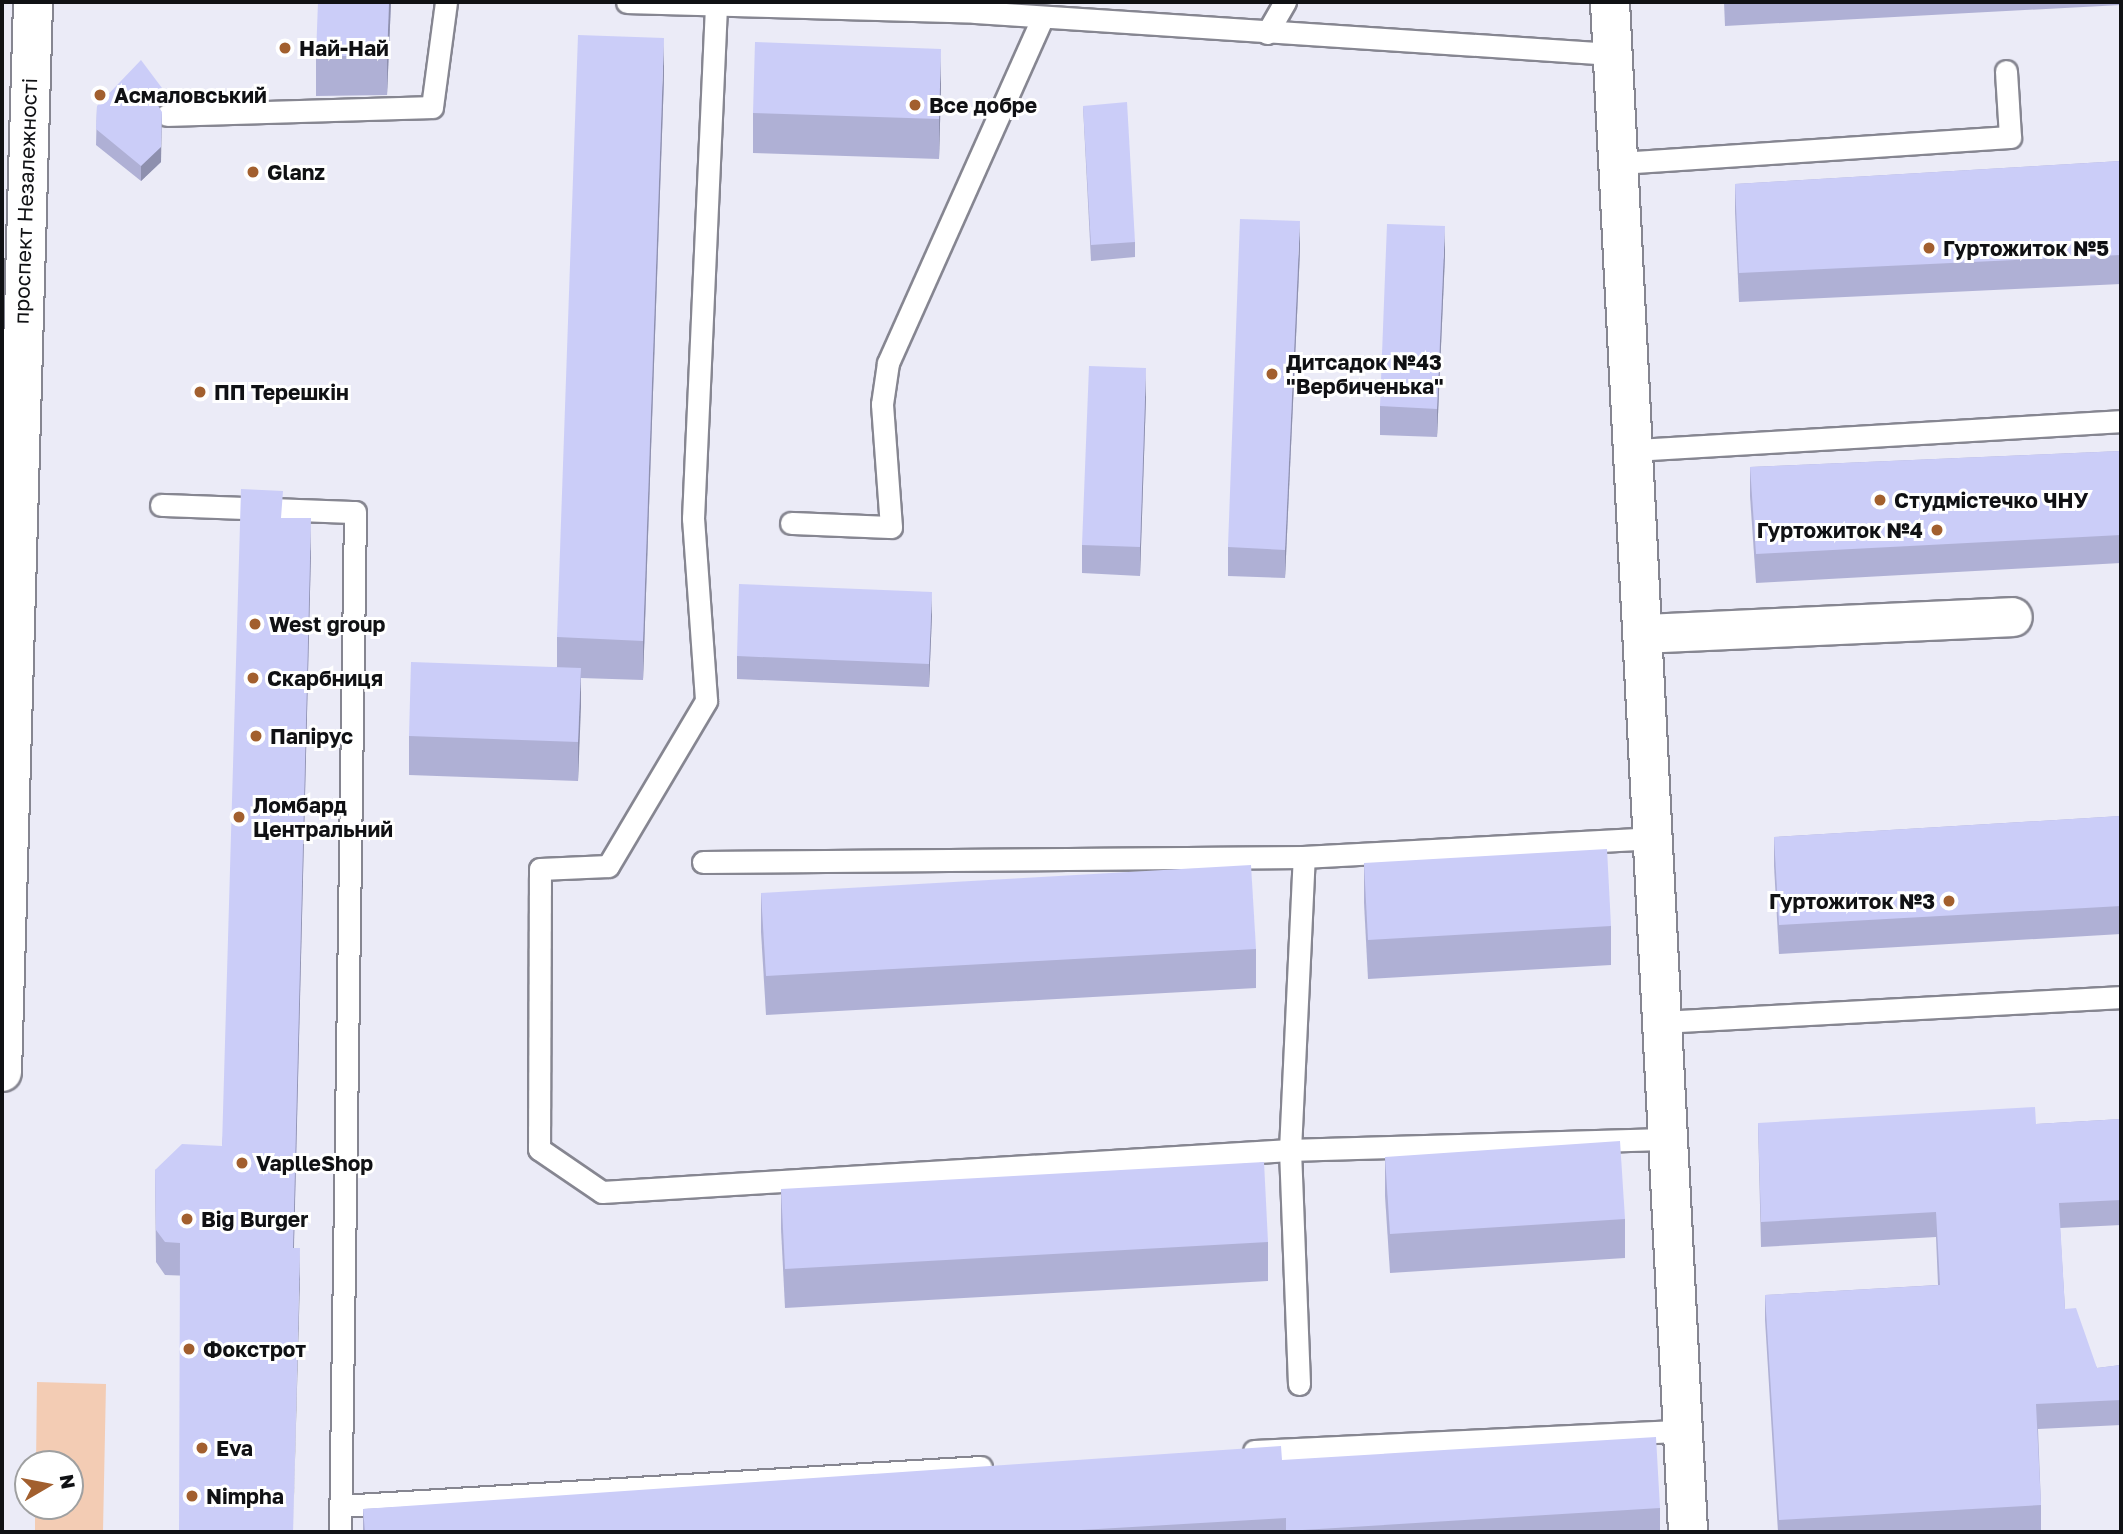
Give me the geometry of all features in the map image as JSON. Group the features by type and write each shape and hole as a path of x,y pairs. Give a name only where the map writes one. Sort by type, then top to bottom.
{"street":[{"name":"проспект Незалежності","path":"2,1072 33,2"},
{"path":"1610,2 1635,450 1662,1022 1671,1139 1688,1532"},
{"path":"1643,634 2013,617"}],"lane":[{"path":"167,115 432,107 446,2"},
{"path":"628,2 716,6 978,7 1042,19 1612,54"},
{"path":"1266,33 1285,2"},
{"path":"716,6 694,518 706,701 608,866 540,869 539,1149 603,1192 1290,1150 1671,1139"},
{"path":"791,523 891,527 882,404 888,363 1042,19"},
{"path":"1619,163 2010,137 2006,71"},
{"path":"1635,450 2121,421"},
{"path":"160,505 355,512 340,1532"},
{"path":"703,862 1304,857 1654,838"},
{"path":"1299,1384 1290,1150 1304,857"},
{"path":"1662,1022 2121,997"},
{"path":"1234,1452 1682,1431"},
{"path":"340,1506 1000,1466"}],"shaded area":[{"path":"37,1382 106,1384 103,1532 35,1532 35,1520 84,1520 84,1450 36,1450"}],"building":[{"path":"318,2 389,2 387,56 316,56"},
{"path":"578,35 664,38 643,641 557,637"},
{"path":"755,42 941,49 939,119 753,113"},
{"path":"141,60 162,88 154,99 162,112 161,147 141,166 96,129 97,106"},
{"path":"1127,102 1135,242 1091,245 1083,106"},
{"name":"Гуртожиток №5","path":"2121,161 2121,255 1739,273 1735,184"},
{"path":"1240,219 1300,221 1285,550 1228,547"},
{"path":"1387,224 1445,226 1437,409 1380,406"},
{"path":"1089,366 1146,368 1140,547 1082,545"},
{"name":"Гуртожиток №4","path":"2121,451 2121,535 1756,554 1750,467"},
{"path":"241,489 283,491 281,518 311,518 293,1248 300,1248 293,1532 179,1532 180,1243 165,1242 156,1230 155,1170 182,1144 222,1146"},
{"path":"739,584 932,592 929,664 737,656"},
{"path":"411,662 581,668 578,742 409,736"},
{"name":"Гуртожиток №3","path":"2121,816 2121,906 1779,925 1774,837"},
{"path":"1607,849 1611,926 1368,940 1364,863"},
{"path":"1251,865 1256,949 766,976 761,893"},
{"path":"2035,1107 2036,1124 2121,1119 2121,1200 2059,1203 2065,1309 2076,1308 2097,1368 2121,1365 2121,1400 2036,1404 2041,1505 1779,1520 1765,1295 1940,1285 1936,1212 1761,1222 1758,1123"},
{"path":"1620,1141 1625,1219 1390,1234 1385,1157"},
{"path":"1264,1162 1268,1242 785,1269 781,1189"},
{"path":"1656,1437 1660,1508 1286,1531 1286,1518 1047,1532 365,1532 363,1509 1281,1446 1282,1460"}],"place":[{"name":"Най-Най","path":"285,48"},
{"name":"Асмаловський","path":"100,95"},
{"name":"Все добре","path":"915,105"},
{"name":"Glanz","path":"253,172"},
{"name":"Гуртожиток №5","path":"1929,248"},
{"name":"Дитсадок №43 \"Вербиченька\"","path":"1272,374"},
{"name":"ПП Терешкін","path":"200,392"},
{"name":"Студмістечко ЧНУ","path":"1880,500"},
{"name":"Гуртожиток №4","path":"1937,530"},
{"name":"West group","path":"255,624"},
{"name":"Скарбниця","path":"253,678"},
{"name":"Папірус","path":"256,736"},
{"name":"Ломбард Центральний","path":"239,817"},
{"name":"Гуртожиток №3","path":"1949,901"},
{"name":"VaplleShop","path":"242,1163"},
{"name":"Big Burger","path":"187,1219"},
{"name":"Фокстрот","path":"189,1349"},
{"name":"Eva","path":"202,1448"},
{"name":"Nimpha","path":"192,1496"}]}
